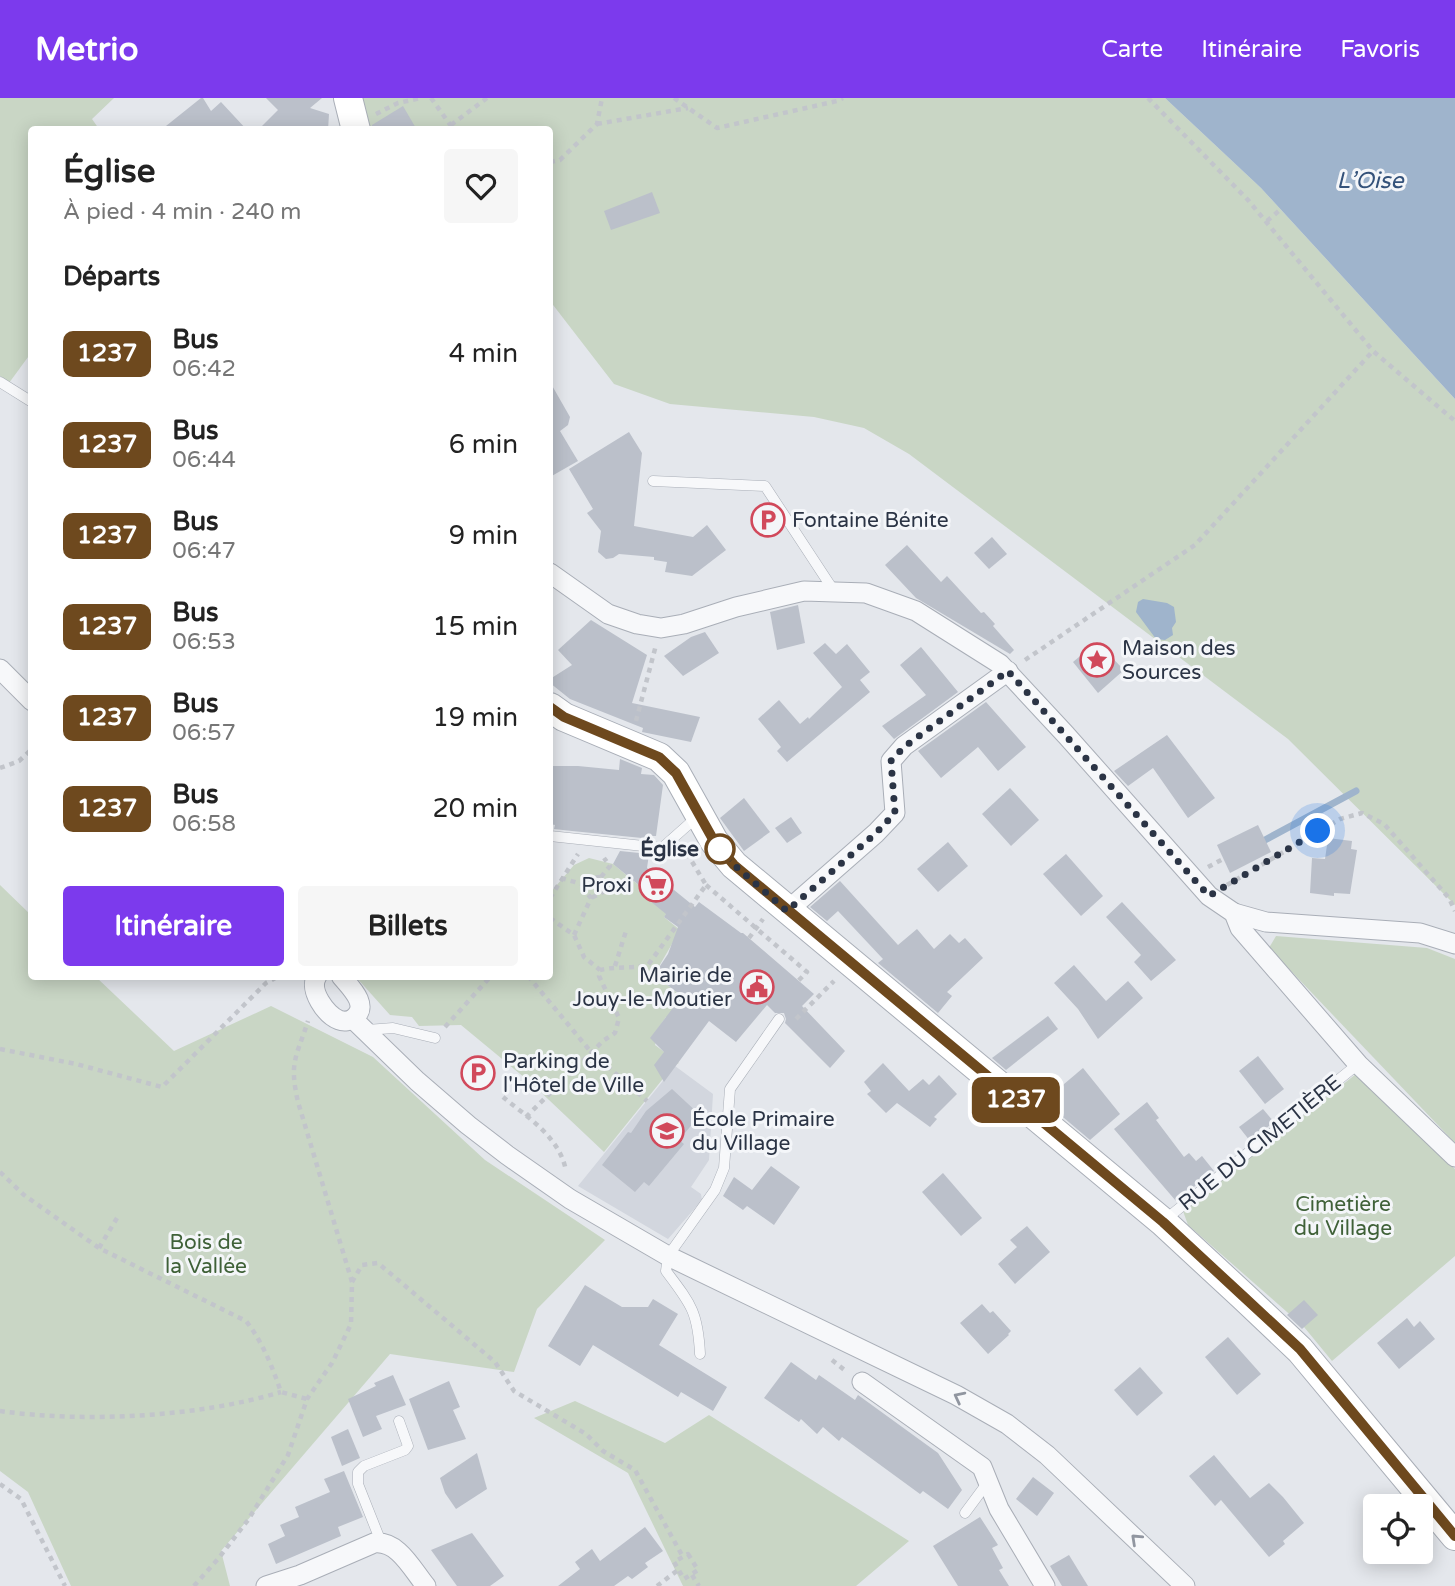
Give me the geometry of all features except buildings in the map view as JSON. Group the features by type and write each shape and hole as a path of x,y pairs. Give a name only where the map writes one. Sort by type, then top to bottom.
{"street":[{"path":"348,98 365,122"},
{"path":"553,575 608,614 637,624 661,628 804,591 866,593 916,611 993,658 1008,671 1209,896 1234,913 1266,922 1420,933 1455,944"},
{"path":"0,669 28,697"},
{"path":"787,911 895,813 891,761 904,747 1008,671"},
{"path":"553,709 564,717 659,757 676,773 714,841 734,865 850,963 1175,1220 1300,1349 1455,1536"},
{"path":"1234,913 1240,928 1358,1064 1455,1157"},
{"path":"344,980 360,1002 358,1025"},
{"path":"314,983 337,1020 358,1025 468,1125 507,1156 570,1199 668,1256 956,1395 1007,1424 1047,1455 1185,1586"},
{"path":"862,1382 982,1467 999,1509 1045,1586"},
{"path":"266,1586 381,1542 396,1549 426,1586"}],"lane":[{"path":"0,382 28,400"},
{"path":"653,481 765,485 834,591"},
{"path":"553,836 662,848 699,816"},
{"path":"700,1354 698,1321 691,1304 666,1271 668,1256 715,1190 724,1168 730,1088 779,1019"},
{"path":"358,1025 393,1028 435,1038"},
{"name":"RUE DU CIMETIÈRE","path":"1175,1220 1358,1064"},
{"path":"381,1542 358,1484 358,1472 364,1466 405,1450 408,1446 398,1421"},
{"path":"965,1513 988,1481"}],"path":[{"path":"365,122 398,103 421,98"},
{"path":"431,98 452,126"},
{"path":"454,126 487,98"},
{"path":"597,124 602,98"},
{"path":"674,98 717,128 843,98"},
{"path":"1148,98 1267,221 1373,351 1455,421"},
{"path":"553,161 560,160 597,124 688,108"},
{"path":"1267,221 1281,209"},
{"path":"1008,671 1195,545 1373,351"},
{"path":"634,730 661,628"},
{"path":"0,768 19,761 28,753"},
{"path":"1209,896 1340,818 1362,813 1384,824 1449,898 1455,911"},
{"path":"677,837 706,885 807,972 797,982"},
{"path":"553,893 586,841"},
{"path":"591,898 585,891 585,885 590,878 601,877 610,866 604,858"},
{"path":"591,898 598,897 605,891 601,877"},
{"path":"561,878 585,885"},
{"path":"600,970 615,966 634,968 648,965 706,885"},
{"path":"1449,898 1455,891"},
{"path":"573,935 591,898"},
{"path":"553,920 573,935 584,957 600,970"},
{"path":"749,938 755,928"},
{"path":"615,966 626,932"},
{"path":"779,1019 787,1028 850,963"},
{"path":"526,1117 591,1052 615,1033 619,1018 599,976 600,970"},
{"path":"0,1049 76,1064 162,1087 272,980"},
{"path":"435,1038 487,980"},
{"path":"531,980 591,1052 647,1101"},
{"path":"194,1586 248,1520 288,1455 307,1399 332,1363 351,1324 352,1282 292,1075 314,983"},
{"path":"503,1097 548,1135 564,1160 570,1199"},
{"path":"0,1172 24,1195 99,1248 246,1321 268,1356 281,1392"},
{"path":"99,1248 117,1218"},
{"path":"352,1282 362,1265 378,1263 495,1362 514,1391 586,1434 603,1451 635,1470 682,1557"},
{"path":"0,1411 23,1415 110,1416 243,1404 281,1392 307,1399"},
{"path":"0,1484 21,1499 65,1586"},
{"path":"688,1554 698,1570 684,1579 678,1570 674,1562 688,1554"},
{"path":"657,1586 678,1570"},
{"path":"692,1575 699,1586"}],"shaded area":[{"name":"École Primaire du Village","path":"675,1066 713,1094 709,1160 691,1187 701,1194 702,1200 668,1239 578,1186"}],"green space":[{"path":"0,98 114,98 92,119 97,126 28,126 28,357 9,383 0,376"},
{"path":"356,98 1165,98 1261,188 1455,399 1455,905 1288,739 909,454 864,428 814,417 670,404 614,384 553,305 553,126 365,126"},
{"path":"589,858 613,864 669,910 664,917 680,930 654,975 687,1000 671,1021 666,1017 651,1038 656,1042 655,1045 679,1063 674,1065 604,1152 531,1083 461,1025 419,1026 412,1017 390,1015 359,980 553,980 553,890 574,865"},
{"name":"Bois de la Vallée","path":"0,885 28,912 28,980 99,980 174,1051 271,1006 373,1057 485,1160 605,1240 537,1309 514,1372 390,1354 221,1551 230,1586 71,1586 28,1492 0,1471"},
{"path":"1276,936 1427,948 1455,959 1455,1143 1269,948"},
{"name":"Cimetière du Village","path":"1356,1074 1455,1169 1455,1256 1332,1361 1304,1327 1188,1225 1183,1211"},
{"path":"575,1401 665,1443 709,1415 909,1541 856,1586 683,1586 628,1473 534,1418"}],"water":[{"name":"L’Oise","path":"1165,98 1455,98 1455,399 1261,188"},
{"path":"1143,599 1167,603 1174,607 1176,622 1172,628 1173,635 1165,640 1156,639 1136,612 1138,602"}],"waterway":[{"path":"1265,840 1356,791"}],"bus line":[{"name":"1237","path":"553,709 564,717 659,757 676,773 714,841 734,865 1163,1222 1300,1349 1455,1536"}],"place":[{"name":"Fontaine Bénite","path":"768,520"},
{"name":"Maison des Sources","path":"1097,660"},
{"name":"Église","path":"720,849"},
{"name":"Proxi","path":"656,885"},
{"name":"Mairie de Jouy-le-Moutier","path":"757,987"},
{"name":"Parking de l'Hôtel de Ville","path":"478,1073"},
{"name":"École Primaire du Village","path":"667,1131"}],"route":[{"path":"720,849 734,865 787,911 895,813 891,761 904,747 1008,671 1209,896 1318,831"}]}
